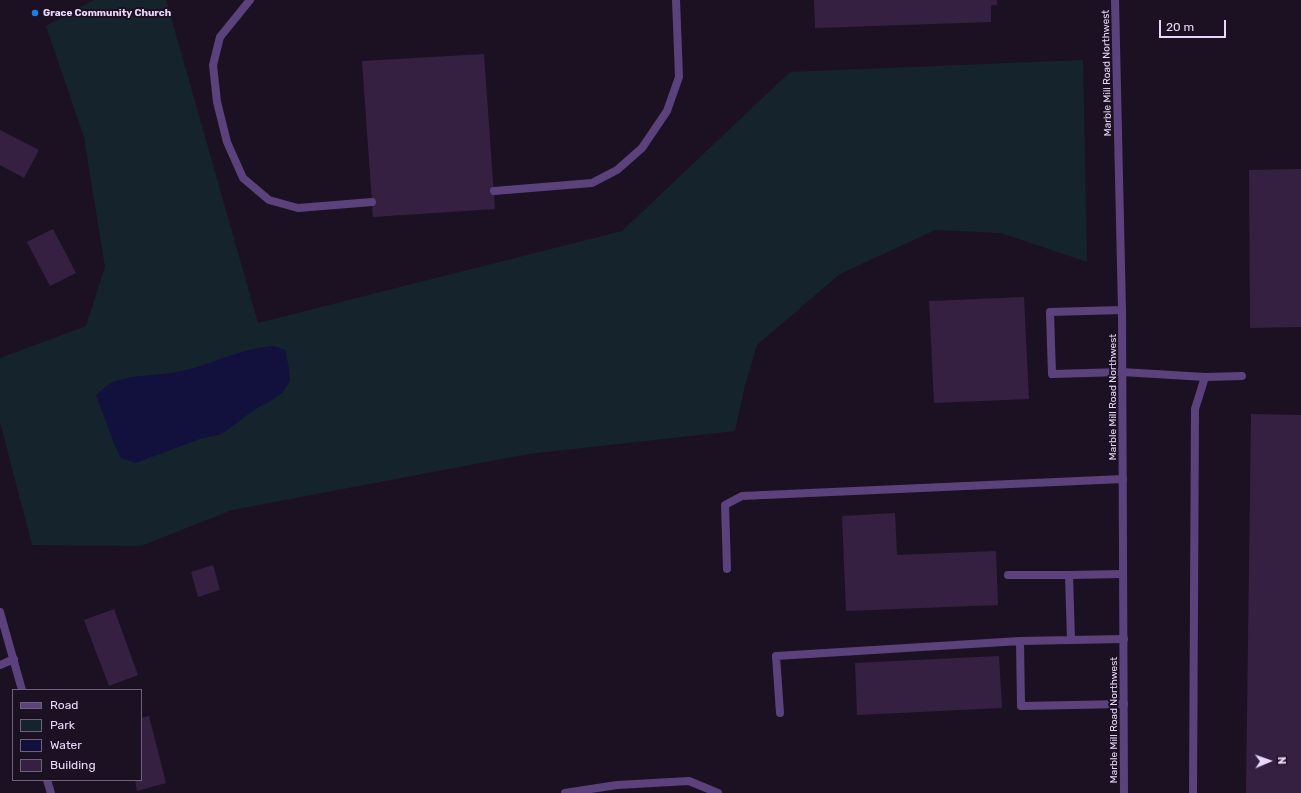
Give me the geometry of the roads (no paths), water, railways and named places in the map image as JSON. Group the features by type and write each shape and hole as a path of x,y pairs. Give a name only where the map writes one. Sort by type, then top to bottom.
{"street":[{"path":"250,0 220,37 213,65 217,102 227,142 243,178 269,200 298,208 372,202"},
{"path":"494,192 592,183 617,170 642,148 667,112 679,77 676,0"},
{"name":"Marble Mill Road Northwest","path":"1115,0 1122,310 1124,793"},
{"path":"1122,310 1050,312 1052,374 1122,372 1205,377 1242,376"},
{"path":"1194,793 1195,409 1205,377"},
{"path":"727,569 725,504 742,496 1123,479"},
{"path":"1008,575 1123,574"},
{"path":"1069,575 1071,640"},
{"path":"0,612 22,689"},
{"path":"780,713 776,656 1020,641 1124,639"},
{"path":"1020,641 1021,706 1124,704"},
{"path":"0,665 14,659"},
{"path":"47,781 51,793"},
{"path":"565,793 617,785 689,781 718,793"}],"water":[{"path":"274,346 285,350 290,381 282,393 274,399 254,410 222,434 200,439 136,463 121,458 96,395 108,385 131,377 169,373 189,369 249,350"}],"place":[{"name":"Grace Community Church","path":"35,13"}]}
